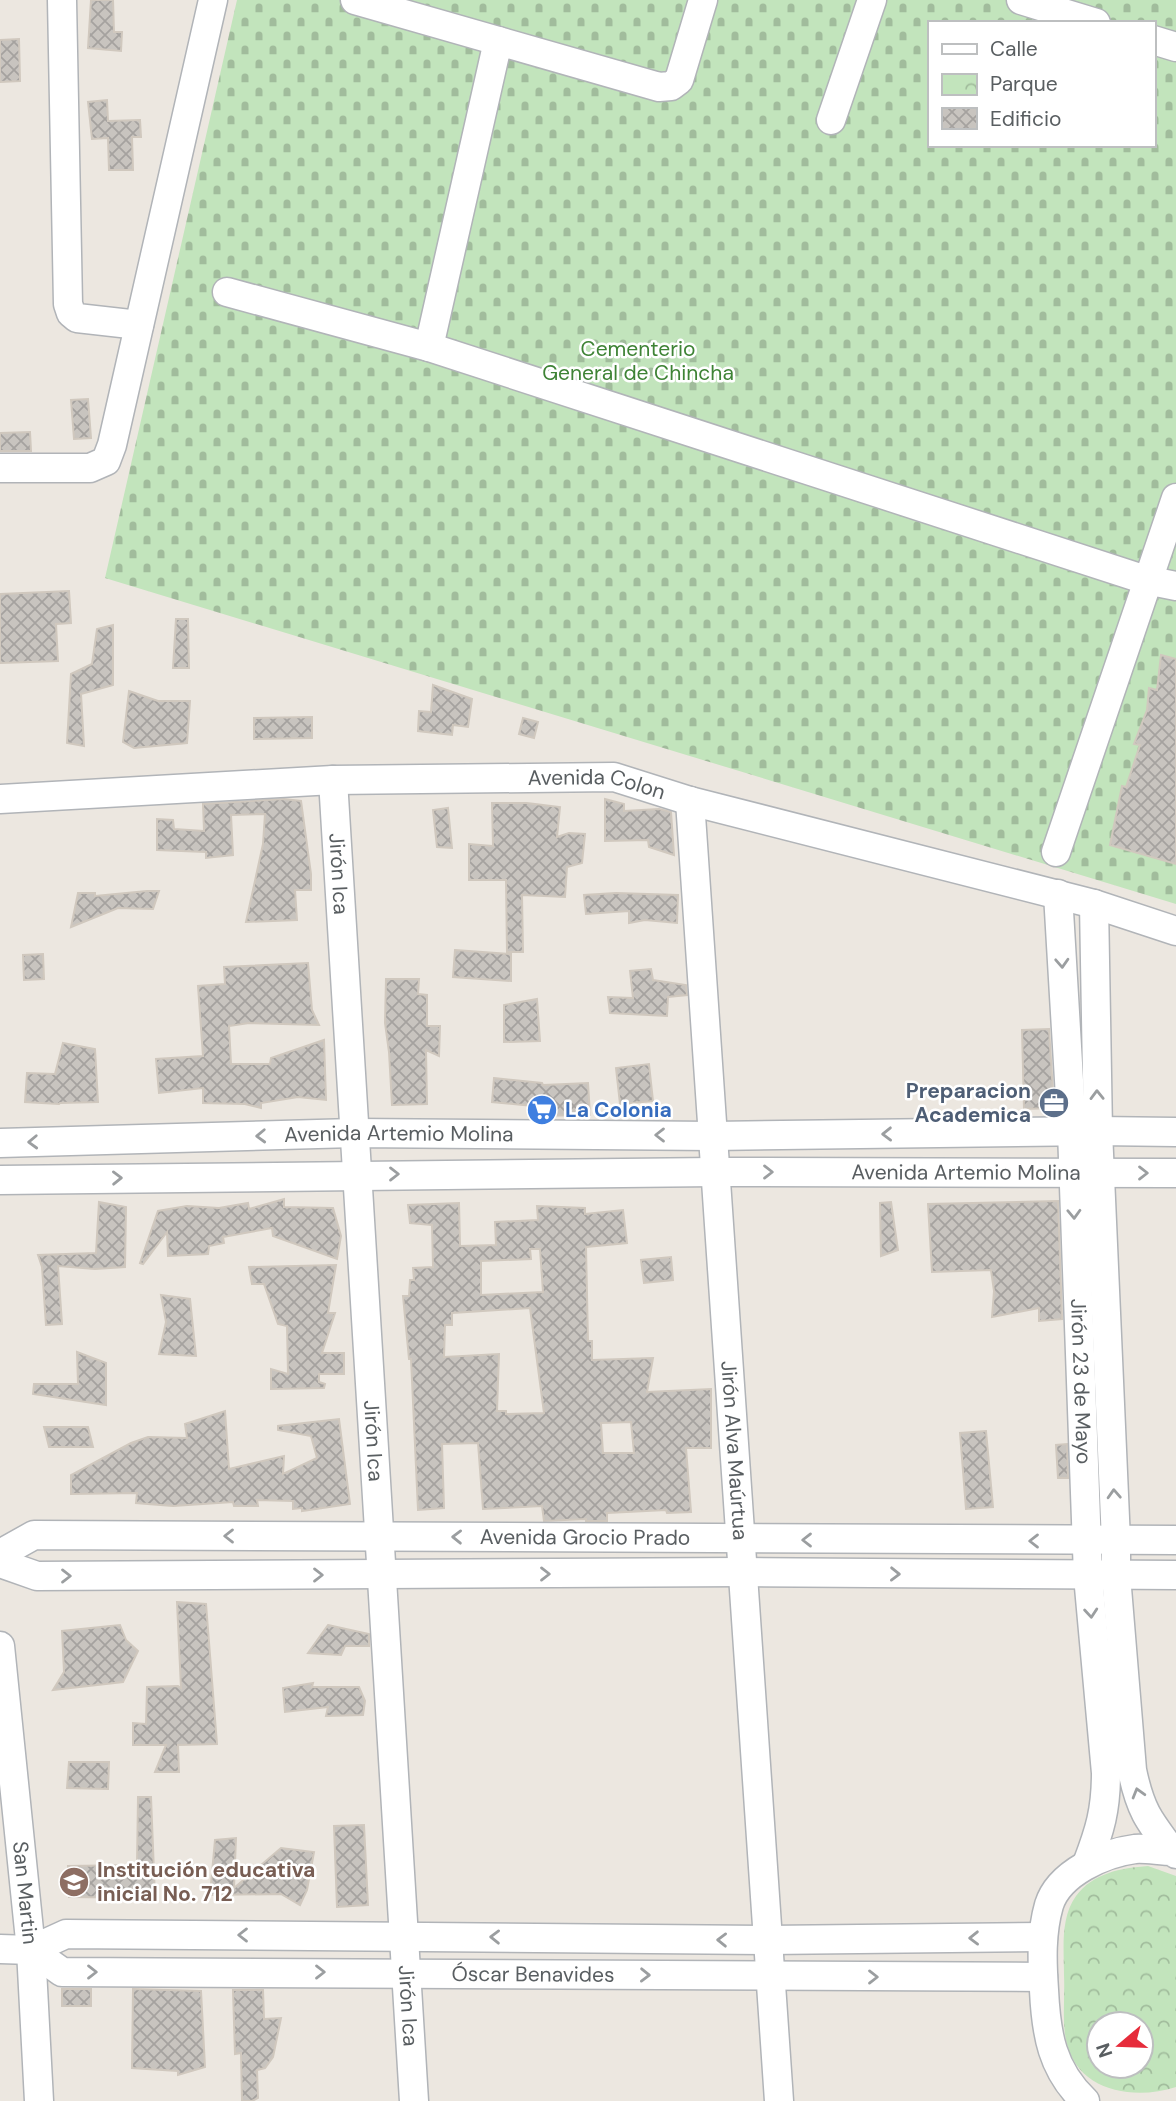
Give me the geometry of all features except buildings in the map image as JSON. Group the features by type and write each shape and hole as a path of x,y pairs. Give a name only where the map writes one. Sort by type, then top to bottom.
{"street":[{"path":"62,0 68,304 71,313 77,318 139,325"},
{"path":"0,468 90,468 106,461 213,0"},
{"path":"355,0 659,86 671,86 680,80 703,0"},
{"path":"831,120 872,0"},
{"path":"1021,0 1089,21"},
{"path":"429,347 498,41"},
{"path":"1155,41 1176,47"},
{"path":"227,292 429,347 1146,580 1176,586"},
{"path":"1056,852 1176,498"},
{"name":"Avenida Colon","path":"0,799 333,780 614,777 690,801 1058,894 1176,931"},
{"name":"Jirón Ica","path":"333,780 355,1175 414,2101"},
{"name":"Jirón Alva Maúrtua","path":"690,801 779,2101"},
{"name":"Jirón 23 de Mayo","path":"1058,894 1085,1131"},
{"name":"Jirón 23 de Mayo","path":"1094,904 1085,1131 1088,1541 1102,1576 1138,1798 1149,1822 1174,1852"},
{"name":"Avenida Artemio Molina","path":"0,1143 354,1133 713,1136 1176,1132"},
{"name":"Avenida Artemio Molina","path":"0,1180 715,1172 1176,1173"},
{"name":"Jirón 23 de Mayo","path":"1086,1174 1116,1541 1102,1576 1106,1803 1100,1830 1087,1864"},
{"name":"Avenida Grocio Prado","path":"0,1555 34,1535 1176,1540"},
{"name":"Avenida Grocio Prado","path":"0,1563 37,1576 743,1572 1176,1575"},
{"name":"San Martin","path":"0,1646 31,1950 39,2101"},
{"path":"1085,2101 1070,2086 1055,2058 1045,2021 1043,1937 1050,1902 1066,1880 1087,1864 1110,1854 1136,1849 1174,1852"},
{"name":"Óscar Benavides","path":"0,1950 31,1950 66,1934 768,1940 1043,1937"},
{"name":"Óscar Benavides","path":"31,1950 62,1972 1043,1977"}],"green space":[{"name":"Cementerio General de Chincha","path":"237,0 1176,0 1176,904 105,578"},
{"path":"1148,1866 1176,1876 1176,2087 1159,2091 1125,2092 1093,2080 1155,2080 1155,2010 1085,2010 1085,2074 1072,2057 1066,2040 1064,1934 1067,1914 1083,1888 1099,1877 1118,1870"}],"place":[{"name":"Preparacion Academica","path":"1054,1103"},
{"name":"La Colonia","path":"542,1110"},
{"name":"Institución educativa inicial No. 712","path":"74,1882"}]}
